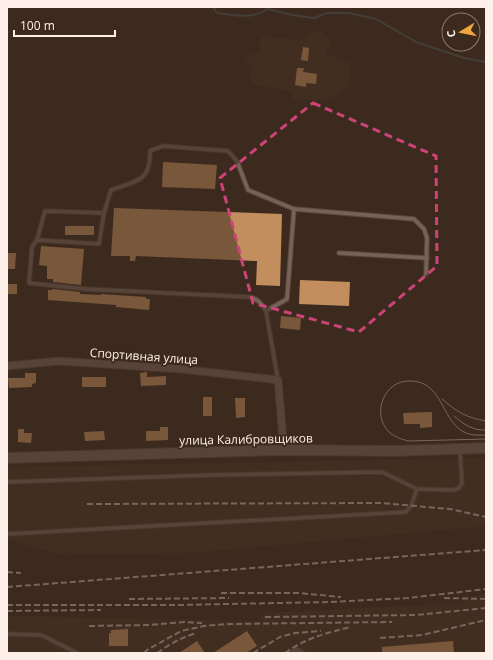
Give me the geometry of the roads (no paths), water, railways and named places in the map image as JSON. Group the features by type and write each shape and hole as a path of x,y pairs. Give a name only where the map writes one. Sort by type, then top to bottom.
{"street":[{"name":"Спортивная улица","path":"7,366 66,361 180,369 278,380"},
{"path":"278,380 284,450"},
{"name":"улица Калибровщиков","path":"7,458 284,450 395,451 486,448"}],"lane":[{"path":"37,240 98,244 104,213 111,190 140,179 148,172 150,151 163,146 228,151 237,161 248,190 294,209 414,219 424,229 427,238 426,275"},
{"path":"266,311 287,299 294,209"},
{"path":"104,213 45,211 37,240 32,247 30,283 85,289 250,297 256,299 261,303 266,311 278,380"},
{"path":"339,253 427,258"},
{"path":"7,482 204,475 382,472 417,489 453,490 459,488 462,483 460,449"},
{"path":"7,534 406,512 411,506 417,489"},
{"path":"7,634 41,635 77,653"},
{"path":"291,653 296,649 303,653"}],"waterway":[{"path":"213,7 217,13 237,16 255,15 268,9 292,15 314,18 327,13 349,13 376,19 416,42 464,58 486,62"}],"tram line":[{"path":"486,435 477,435 462,431 450,418 435,393 429,387 421,383 410,381 401,382 393,386 383,399 381,416 384,425 389,432 400,439 408,441 486,439"},
{"path":"442,399 462,414 486,421"},
{"path":"454,416 468,426 486,430"}],"railway":[{"path":"87,504 381,503 450,509 486,517"},
{"path":"7,587 486,550"},
{"path":"7,572 21,573"},
{"path":"7,605 178,605 330,602 408,598 486,589"},
{"path":"221,593 298,593 341,597"},
{"path":"129,599 229,598"},
{"path":"444,598 486,599"},
{"path":"265,617 416,615 486,608"},
{"path":"7,611 101,610"},
{"path":"380,638 422,635 486,620"},
{"path":"89,626 150,625 184,622 202,623"},
{"path":"144,653 181,631 204,626 228,624 392,622"},
{"path":"285,653 301,643 325,634 351,627"},
{"path":"253,653 280,637 295,633 321,631"},
{"path":"157,653 176,641 197,633"}]}
